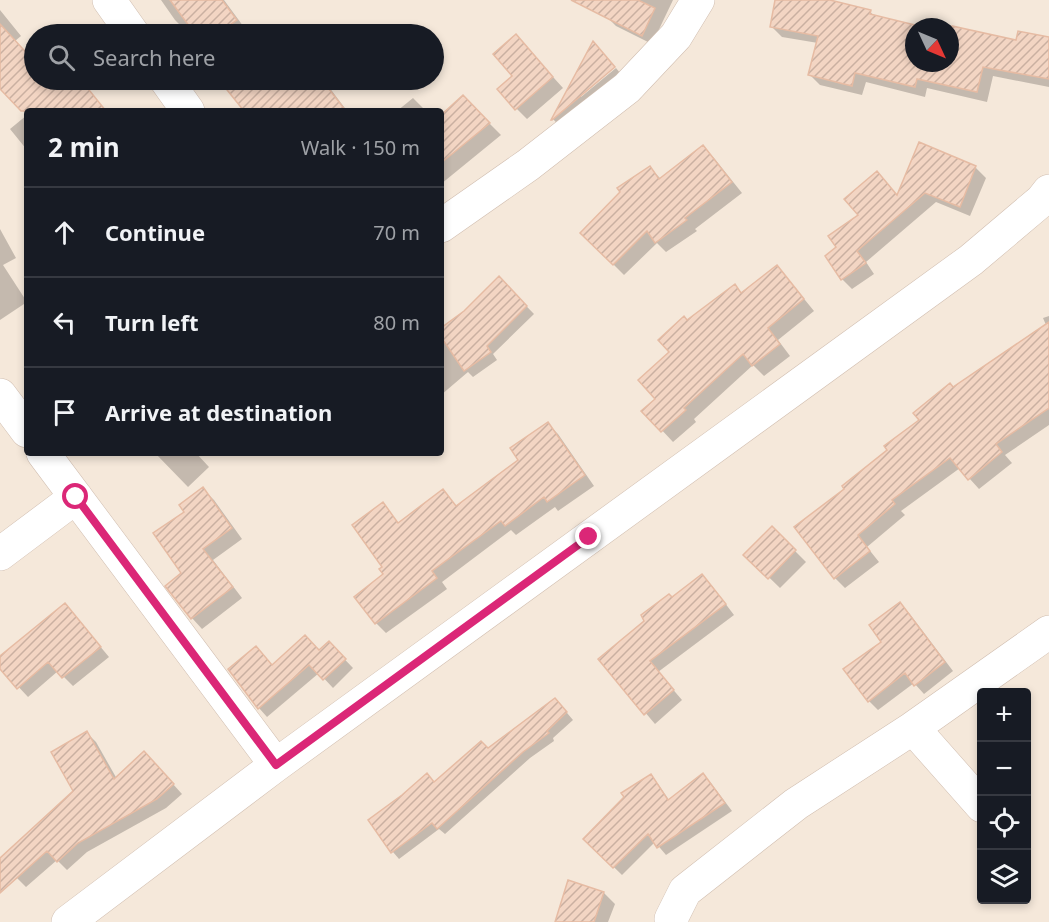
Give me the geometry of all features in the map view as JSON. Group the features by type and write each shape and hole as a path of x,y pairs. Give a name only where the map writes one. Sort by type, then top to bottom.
{"street":[{"path":"109,0 127,24"},
{"path":"444,223 528,165 627,88 676,36 698,0"},
{"path":"173,90 186,108"},
{"path":"68,922 276,765 962,267 1042,200 1049,191"},
{"path":"0,395 24,427"},
{"path":"45,456 276,765"},
{"path":"0,554 76,497"},
{"path":"672,922 671,918 685,891 796,804 913,728 1049,632"},
{"path":"913,728 977,801"}],"shaded area":[{"path":"0,0 1049,0 1049,922 0,922"}],"building":[{"path":"170,0 222,0 237,20 231,24 188,24"},
{"path":"571,0 638,0 655,8 642,36"},
{"path":"775,0 830,0 871,10 870,14 905,23 905,72 959,72 959,28 1016,40 1018,31 1049,37 1049,79 983,67 977,92 917,79 915,87 855,73 852,86 808,75 818,36 770,27"},
{"path":"0,24 24,50 24,90 89,90 104,108 24,108 24,111 21,111 0,89"},
{"path":"516,34 553,77 515,110 497,89 512,76 493,54"},
{"path":"593,41 615,67 551,120"},
{"path":"227,90 330,90 344,108 242,108"},
{"path":"463,95 490,123 444,161 444,112"},
{"path":"919,142 976,166 960,207 925,193 857,251 866,263 841,280 825,256 836,247 828,236 858,215 844,199 877,171 897,195"},
{"path":"703,145 732,182 685,218 687,220 655,243 647,231 613,265 580,233 620,192 617,188 650,166 659,179"},
{"path":"777,265 804,299 768,328 780,344 752,366 743,354 661,432 641,411 655,399 638,380 669,352 658,340 684,316 687,320 735,284 741,293"},
{"path":"499,276 527,306 487,346 491,352 464,371 444,341 444,326 464,311"},
{"path":"1049,322 1049,408 996,444 1002,452 968,480 950,458 892,500 895,504 858,535 870,551 834,579 794,527 844,489 842,486 887,450 884,446 919,420 913,413 950,383 953,387"},
{"path":"548,422 585,475 547,502 544,497 505,526 501,521 432,571 437,578 375,624 354,597 383,574 379,569 382,567 352,525 383,502 398,523 443,489 456,506 518,460 510,448"},
{"path":"203,487 232,528 203,549 233,587 191,619 165,586 181,573 153,533 184,512 179,505"},
{"path":"772,526 796,550 768,579 743,555"},
{"path":"702,574 726,604 650,661 674,690 644,715 598,659 644,621 641,615 669,594 672,597"},
{"path":"900,602 945,662 914,686 905,673 868,702 843,669 881,642 869,625"},
{"path":"65,603 101,647 62,678 48,662 17,689 0,669 0,656"},
{"path":"305,635 319,650 329,641 346,659 323,680 309,665 258,709 228,669 256,646 272,665"},
{"path":"555,698 567,712 547,731 549,733 523,752 437,829 432,823 391,853 368,820 427,773 434,782 481,741 488,748"},
{"path":"87,731 114,779 144,751 174,784 157,799 78,843 57,862 47,851 0,893 0,858 73,791 51,752"},
{"path":"703,773 725,803 657,848 648,834 613,868 583,839 624,797 621,793 651,774 668,800"},
{"path":"568,880 604,892 594,922 555,922"}],"route":[{"path":"76,497 276,765 589,537"}]}
